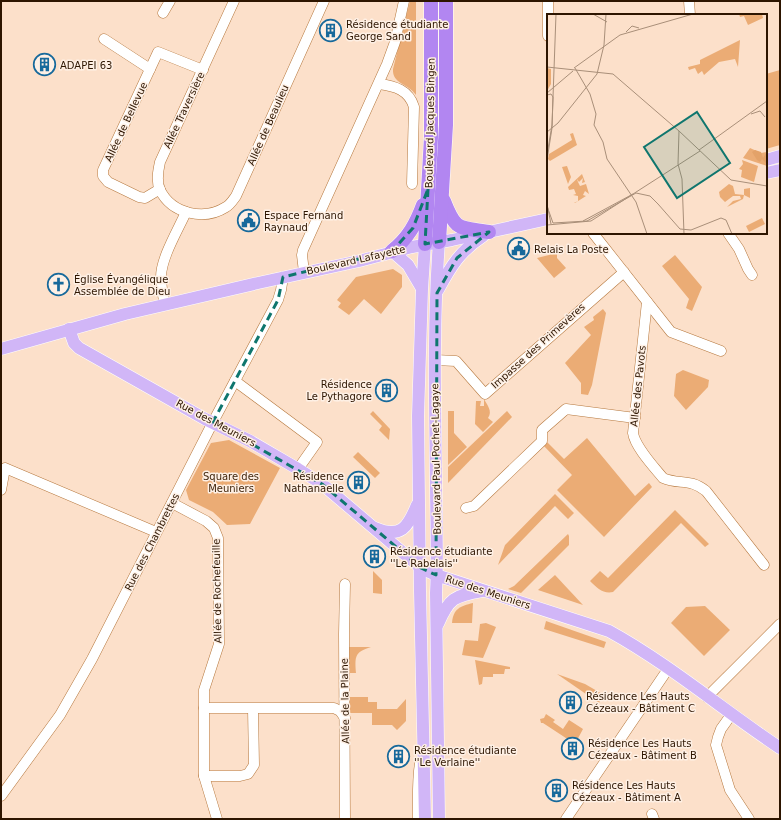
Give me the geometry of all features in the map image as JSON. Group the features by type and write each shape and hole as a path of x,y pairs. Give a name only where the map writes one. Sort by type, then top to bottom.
{"highway":[{"path":"428,1 431,20"},
{"name":"Boulevard Jacques Bingen","path":"425,244 431,137 431,1"},
{"name":"Boulevard Jacques Bingen","path":"439,242 443,196 446,124 446,1"},
{"path":"392,252 404,241 413,228 428,189"},
{"path":"443,196 450,217 457,225 463,228 489,232"}],"main road":[{"path":"767,160 780,156"},
{"path":"767,173 780,170"},
{"name":"Boulevard Lafayette","path":"1,348 69,329 304,272 359,261 425,244 547,219"},
{"path":"436,293 457,258 473,242 489,232"},
{"name":"Boulevard Paul Pochet-Lagaye","path":"439,242 436,293 435,360 439,819"},
{"name":"Boulevard Paul Pochet-Lagaye","path":"425,244 422,288 418,416 425,819"},
{"path":"392,252 408,265 422,288"},
{"name":"Rue des Meuniers","path":"69,329 74,343 79,348 205,419 250,441 322,484 421,568 436,575 483,591 609,631 668,669 731,715 780,748"},
{"path":"371,526 385,532 396,532 402,530 410,521 419,498"},
{"path":"437,627 449,602 457,597 483,591"}],"street":[{"path":"163,13 170,1"},
{"name":"Allée Traversière","path":"160,189 158,179 160,162 234,1"},
{"name":"Allée de Beaulieu","path":"186,212 202,215 217,212 228,207 236,196 324,1"},
{"path":"304,272 302,256 304,250 378,84 395,42 404,1"},
{"path":"548,1 548,14"},
{"path":"689,1 690,14"},
{"path":"104,39 150,69"},
{"name":"Allée de Bellevue","path":"160,189 145,198 139,197 108,182 103,176 103,170 158,52 203,70"},
{"path":"378,84 401,89 412,100 414,107 412,184"},
{"path":"160,189 168,200 186,212 162,266 161,277 165,305"},
{"path":"594,234 671,332 721,351"},
{"path":"729,234 739,249 748,270 752,275"},
{"name":"Impasse des Primevères","path":"435,360 456,361 485,394 624,272"},
{"name":"Rue des Chambrettes","path":"1,796 60,715 92,659 156,532 278,300 283,277"},
{"name":"Allée des Pavots","path":"646,302 634,438 661,475 667,479 691,482 700,486 706,491 764,565"},
{"path":"235,381 317,442 298,469"},
{"path":"466,508 474,506 542,441 542,430 566,408 635,418"},
{"path":"1,490 5,468 156,532"},
{"name":"Allée de Rochefeuille","path":"172,503 206,521 214,528 218,538 219,644 204,690 204,776 217,819"},
{"name":"Allée de la Plaine","path":"345,584 345,819"},
{"path":"707,697 780,624"},
{"path":"566,819 668,669"},
{"path":"204,708 334,708 340,710 345,718"},
{"path":"204,776 240,776 248,774 254,765 253,709"},
{"path":"731,715 721,729 716,745 730,790 749,819"},
{"path":"418,819 418,775 424,746"}],"highlighted area":[{"path":"428,189 425,244 489,232 457,258 437,293 436,575 421,568 322,484 213,422 278,300 283,277 392,251 413,228"}],"green space":[{"path":"410,1 416,1 416,95 413,91 398,81 393,74"},
{"path":"780,70 780,145 767,149 767,74"},
{"path":"557,253 557,258 566,268 554,278 537,258"},
{"path":"675,255 702,287 692,311 686,308 689,299 662,266"},
{"path":"393,269 402,275 402,287 381,314 364,299 349,315 338,307 341,303 337,300 356,277"},
{"path":"603,309 606,313 592,385 588,395 581,394 581,383 565,363 591,335 584,327 594,320 593,317"},
{"path":"683,370 709,380 708,387 686,410 674,396 676,374"},
{"path":"484,399 490,410 488,418 493,422 483,432 475,424 476,401 481,401 480,406 484,406"},
{"path":"373,411 390,429 389,440 379,430 382,426 370,414"},
{"path":"448,411 454,411 454,433 467,447 448,465"},
{"path":"507,411 512,417 448,483 448,467"},
{"path":"587,438 635,496 649,483 652,487 604,537 557,490 572,475 542,444 546,441 564,459"},
{"name":"Square des Meuniers","path":"229,440 280,468 250,524 227,525 213,512 189,500 186,490 211,443"},
{"path":"358,452 380,473 375,478 353,457"},
{"path":"555,494 574,513 568,519 555,506 498,565 505,545"},
{"path":"675,510 709,544 705,547 681,523 613,592 603,591 590,581 600,571 608,578"},
{"path":"568,534 569,545 521,593 508,589 514,586"},
{"path":"373,571 382,580 382,594 373,593"},
{"path":"555,575 583,605 538,590"},
{"path":"473,603 472,623 452,623 454,614 458,609 464,605"},
{"path":"705,606 730,630 704,656 671,623 686,607"},
{"path":"546,621 606,642 604,648 544,629"},
{"path":"486,623 496,627 483,658 462,655 465,640 478,641 480,624"},
{"path":"348,647 371,647 361,651 357,656 356,673 348,673"},
{"path":"475,660 510,667 510,669 505,669 504,674 493,674 493,677 483,677 482,684 479,685"},
{"path":"557,674 585,684 604,695 599,703"},
{"path":"349,697 368,697 368,702 377,702 377,709 397,709 406,699 406,721 397,730 392,725 372,725 372,713 349,713"},
{"path":"546,714 555,720 553,722 563,729 569,720 583,729 575,744 541,723 540,719 544,718"}],"place":[{"name":"Résidence étudiante George Sand","path":"331,30"},
{"name":"ADAPEI 63","path":"45,65"},
{"name":"Espace Fernand Raynaud","path":"249,221"},
{"name":"Relais La Poste","path":"518,249"},
{"name":"Église Évangélique Assemblée de Dieu","path":"59,285"},
{"name":"Résidence Le Pythagore","path":"387,390"},
{"name":"Résidence Nathanaelle","path":"359,482"},
{"name":"Résidence étudiante ''Le Rabelais''","path":"375,557"},
{"name":"Résidence Les Hauts Cézeaux - Bâtiment C","path":"570,702"},
{"name":"Résidence Les Hauts Cézeaux - Bâtiment B","path":"572,749"},
{"name":"Résidence étudiante ''Le Verlaine''","path":"398,756"},
{"name":"Résidence Les Hauts Cézeaux - Bâtiment A","path":"556,791"}]}
